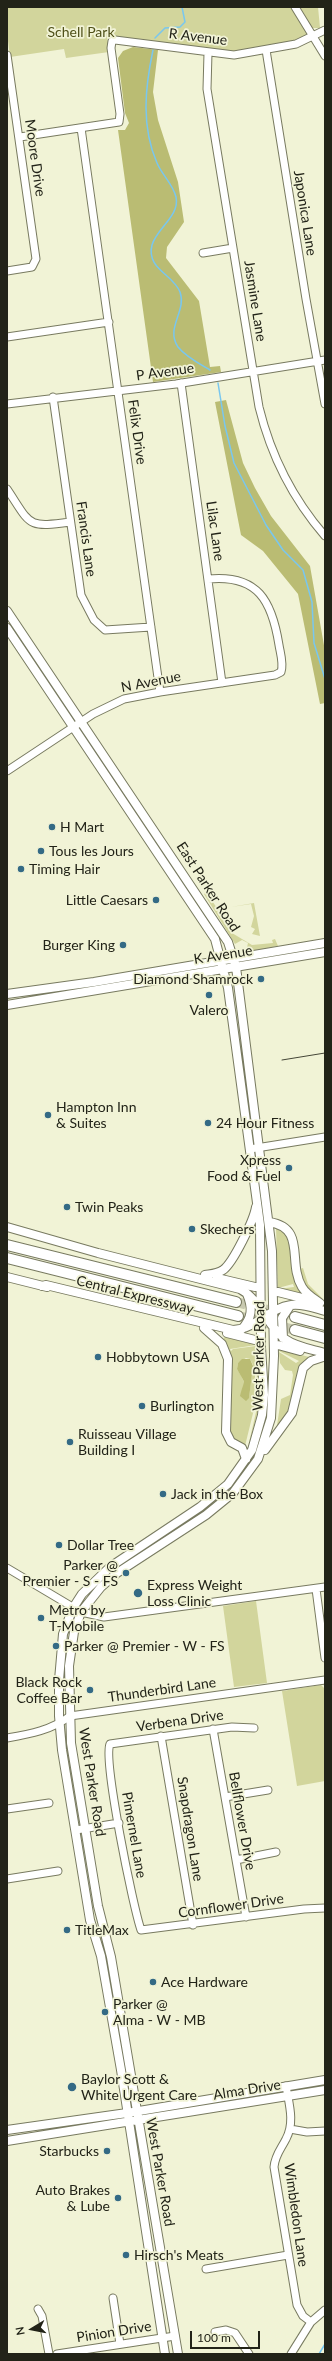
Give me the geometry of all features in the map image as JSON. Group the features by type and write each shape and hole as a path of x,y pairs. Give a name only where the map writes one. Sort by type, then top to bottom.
{"highway":[{"name":"Central Expressway","path":"7,1245 236,1302"},
{"name":"Central Expressway","path":"7,1258 238,1316"},
{"path":"295,1317 325,1325"},
{"path":"295,1330 325,1338"}],"main road":[{"name":"East Parker Road","path":"7,612 82,720 225,935 235,963 253,1086 269,1222"},
{"name":"East Parker Road","path":"7,628 215,939 223,965 242,1087 260,1225"},
{"path":"33,666 41,660"},
{"path":"119,796 128,790"},
{"path":"154,848 163,843"},
{"path":"189,899 197,894"},
{"name":"K Avenue","path":"235,963 325,943"},
{"name":"K Avenue","path":"7,1005 95,986 235,963 325,952"},
{"name":"K Avenue","path":"7,994 95,986"},
{"path":"242,1087 253,1086"},
{"path":"204,1274 216,1274 229,1264 253,1218 257,1199"},
{"path":"269,1222 283,1225 290,1231 299,1280 306,1292 323,1303"},
{"name":"West Parker Road","path":"165,2354 115,2033 88,1907 59,1725 59,1666 63,1634 73,1608 98,1577 151,1538 200,1506 228,1484 246,1459 258,1433 264,1395 269,1222"},
{"name":"West Parker Road","path":"178,2354 124,2032 114,1976 98,1906 71,1743 69,1666 74,1632 81,1612 101,1587 117,1573 206,1515 233,1493 258,1459 271,1418 274,1326 261,1308 260,1225"},
{"path":"7,1226 255,1286"},
{"path":"7,1226 98,1253 237,1288 247,1293 261,1308"},
{"name":"Central Expressway","path":"7,1277 255,1340"},
{"path":"42,1286 46,1285 77,1291 232,1330 242,1329 291,1305 301,1305 325,1311"},
{"path":"278,1292 323,1303"},
{"path":"242,1329 251,1315 250,1302 247,1293"},
{"path":"283,1338 282,1318 291,1305"},
{"path":"274,1326 283,1338 324,1356"},
{"path":"204,1328 222,1344 228,1359 226,1432 231,1442 242,1448 246,1459"},
{"path":"278,1345 324,1356"},
{"path":"258,1459 292,1413 303,1368 311,1361 324,1356"},
{"path":"200,1506 206,1515"},
{"path":"151,1538 157,1547"},
{"path":"59,1666 69,1666"},
{"path":"88,1907 98,1906"},
{"path":"104,1976 114,1976"},
{"path":"115,2033 124,2032"},
{"name":"Alma Drive","path":"7,2130 128,2113 325,2080"},
{"name":"Alma Drive","path":"7,2141 325,2090"},
{"path":"209,2099 211,2109"},
{"path":"37,2125 39,2136"},
{"path":"141,2197 151,2195"},
{"path":"150,2258 162,2255"}],"street":[{"path":"295,7 325,56"},
{"name":"R Avenue","path":"81,128 114,124 121,120 111,48 112,41 120,39 208,53 234,55 296,44 314,37 325,30"},
{"name":"Japonica Lane","path":"266,50 316,361 325,404"},
{"name":"Jasmine Lane","path":"208,53 207,89 259,407 271,449 290,488 304,511 325,536"},
{"name":"Moore Drive","path":"7,55 9,77 20,137 36,259 35,265 7,271"},
{"path":"20,137 81,128"},
{"name":"Felix Drive","path":"81,128 160,692"},
{"path":"203,253 233,248"},
{"path":"7,337 109,322"},
{"name":"P Avenue","path":"7,404 53,397 118,392 325,360"},
{"name":"Lilac Lane","path":"181,383 222,683"},
{"name":"Francis Lane","path":"53,397 81,595 94,620 105,630 151,627"},
{"path":"7,489 25,516 32,523 47,525 70,522"},
{"name":"N Avenue","path":"7,771 82,720 124,700 160,692 278,674 282,670 275,619 270,606 258,592 240,582 231,579 208,579"},
{"path":"250,1149 325,1137"},
{"path":"7,1568 81,1612 106,1617 325,1587"},
{"path":"316,1589 325,1658"},
{"name":"Thunderbird Lane","path":"70,1716 325,1680"},
{"path":"7,1738 27,1735 59,1725 70,1716"},
{"name":"Verbena Drive","path":"110,1744 213,1729 244,1726 254,1728"},
{"name":"Bellflower Drive","path":"213,1729 246,1918"},
{"name":"Snapdragon Lane","path":"161,1736 193,1925"},
{"name":"Pimernel Lane","path":"110,1744 108,1749 119,1823 133,1904 141,1930"},
{"path":"225,1797 268,1790"},
{"path":"7,1809 49,1803"},
{"path":"76,1830 119,1823"},
{"path":"236,1860 276,1852"},
{"path":"7,1879 58,1871"},
{"name":"Cornflower Drive","path":"141,1930 193,1925 304,1909 325,1908"},
{"name":"Wimbledon Lane","path":"286,2086 291,2116 290,2130 276,2154 274,2167 288,2255 299,2310 311,2322"},
{"path":"290,2130 307,2132 325,2131"},
{"path":"206,2269 288,2255"},
{"path":"113,2298 120,2344"},
{"path":"38,2309 42,2316 49,2354"},
{"path":"291,2354 311,2322 325,2310"},
{"path":"216,2332 226,2330 235,2333 249,2354"},
{"name":"Pinion Drive","path":"57,2354 175,2336"}],"green space":[{"name":"Schell Park","path":"7,7 291,7 308,35 300,41 232,52 212,52 107,36 109,52 66,58 64,49 10,57 7,33"},
{"path":"300,7 318,7 320,28 312,28"},
{"path":"133,47 158,50 153,92 158,120 178,182 184,222 167,247 166,258 199,301 210,367 220,366 221,372 153,382 118,130 125,130 129,123 125,113 118,58 123,51"},
{"path":"226,400 243,463 255,488 271,516 310,566 325,651 325,703 320,704 298,594 263,551 241,535 215,402"},
{"path":"208,891 211,893 208,895 217,908 221,907 217,912 230,931 233,930 232,933 252,945 273,943 272,940 275,939 278,946 246,952 248,943 242,940 235,944 204,894"},
{"path":"254,903 260,936 252,934 255,929 251,927 254,916 251,904 231,907"},
{"path":"276,1228 287,1232 303,1293 301,1296 278,1289 294,1287 293,1284 278,1288"},
{"path":"303,1268 308,1284 322,1298 313,1295 306,1288 300,1269"},
{"path":"225,1336 256,1343 256,1345 230,1349 231,1351 233,1349 256,1346 254,1409 245,1446 236,1442 230,1434 230,1353 223,1340","holes":["246,1358 250,1359 253,1365 249,1397 241,1394 244,1384 237,1369 238,1363"]},
{"path":"279,1349 309,1357 303,1364 300,1364 294,1403 276,1432 281,1399 290,1395 293,1375 292,1371 285,1370 280,1363 279,1352 296,1363 299,1361 279,1351"},
{"path":"259,1356 258,1411 248,1447 256,1412 257,1365"},
{"path":"242,1359 250,1359 253,1366 249,1398 246,1401 240,1396 244,1382 237,1369 238,1363"},
{"path":"256,1601 267,1683 234,1687 223,1606"},
{"path":"321,1685 325,1689 325,1781 297,1786 282,1691"}],"waterway":[{"path":"155,38 165,28 180,27 185,22 182,7"},
{"path":"153,50 148,78 146,107 148,135 157,163 175,192 176,204 175,210 158,233 152,245 151,253 156,266 172,280 180,292 181,306 174,333 178,347 189,357 210,370"},
{"path":"218,383 225,426 234,463 266,525 283,550 303,570 312,602 314,643 325,679"},
{"path":"319,2354 325,2344"}],"tunnel":[{"path":"236,1302 295,1317"},
{"path":"238,1316 295,1330"}],"tram line":[{"path":"282,1060 325,1053"}],"place":[{"name":"H Mart","path":"52,827"},
{"name":"Tous les Jours","path":"41,851"},
{"name":"Timing Hair","path":"21,869"},
{"name":"Little Caesars","path":"156,900"},
{"name":"Burger King","path":"123,945"},
{"name":"Diamond Shamrock","path":"261,979"},
{"name":"Valero","path":"209,995"},
{"name":"Hampton Inn & Suites","path":"48,1115"},
{"name":"24 Hour Fitness","path":"208,1123"},
{"name":"Xpress Food & Fuel","path":"289,1168"},
{"name":"Twin Peaks","path":"67,1207"},
{"name":"Skechers","path":"192,1229"},
{"name":"Hobbytown USA","path":"98,1357"},
{"name":"Burlington","path":"142,1406"},
{"name":"Ruisseau Village Building I","path":"70,1442"},
{"name":"Jack in the Box","path":"163,1494"},
{"name":"Dollar Tree","path":"59,1545"},
{"name":"Parker @ Premier - S - FS","path":"126,1573"},
{"name":"Express Weight Loss Clinic","path":"138,1593"},
{"name":"Metro by T-Mobile","path":"41,1618"},
{"name":"Parker @ Premier - W - FS","path":"56,1646"},
{"name":"Black Rock Coffee Bar","path":"90,1690"},
{"name":"TitleMax","path":"67,1930"},
{"name":"Ace Hardware","path":"153,1982"},
{"name":"Parker @ Alma - W - MB","path":"105,2012"},
{"name":"Baylor Scott & White Urgent Care","path":"72,2087"},
{"name":"Starbucks","path":"107,2151"},
{"name":"Auto Brakes & Lube","path":"118,2198"},
{"name":"Hirsch's Meats","path":"126,2255"}]}
